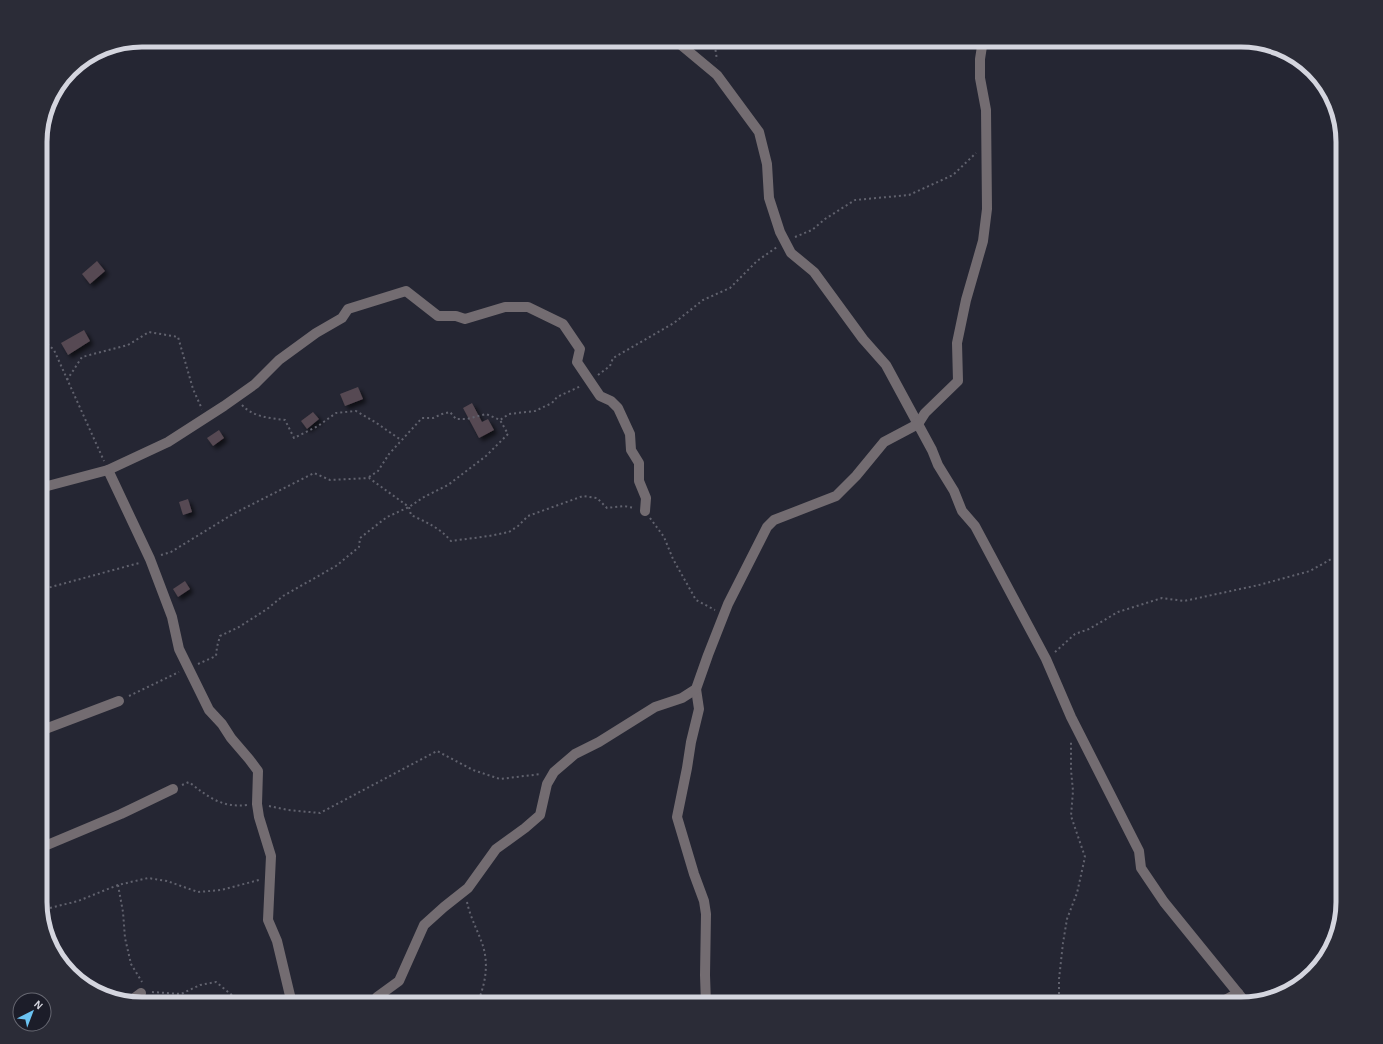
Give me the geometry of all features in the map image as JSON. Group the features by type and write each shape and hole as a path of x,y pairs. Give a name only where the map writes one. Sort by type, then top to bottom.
{"street":[{"path":"683,47 717,75 732,97 749,117 758,132 767,164 769,198 780,232 791,253 814,272 863,339 886,365 932,450 938,465 954,491 962,511 974,526 1046,659 1071,717 1139,851 1141,868 1164,902 1241,997"},
{"path":"706,997 706,914 704,901 694,874 677,816 699,709 696,689 728,604 767,527 774,520 836,496 856,476 884,442 918,424 925,413 958,382 957,343 966,300 983,241 987,208 986,110 980,78 982,47"},
{"path":"47,486 108,470 168,442 255,384 279,360 316,333 342,318 348,309 406,291 438,316 456,316 465,319 505,307 528,307 563,324 580,349 577,362 600,396 611,401 618,408 630,434 631,450 639,463 639,480 646,498 645,511"},
{"path":"108,470 150,559 172,617 179,649 208,710 222,724 258,772 258,818 271,856 268,920 277,941 290,997"},
{"path":"377,997 399,981 424,925 468,888 496,849 540,815 547,784 554,772 575,754 599,742 655,707 682,698 696,689"},
{"path":"47,728 119,701"},
{"path":"47,845 121,814 173,789"},
{"path":"136,997 141,993"},
{"path":"1231,997 1238,993"}],"path":[{"path":"715,47 717,75"},
{"path":"67,380 82,357 128,345 149,332 178,338 193,389 206,418"},
{"path":"47,344 54,350 108,470"},
{"path":"500,420 509,414 535,411 552,402 557,397 590,381"},
{"path":"224,406 239,403 248,412 270,418 285,420 294,438 318,426 336,413 356,411 401,440"},
{"path":"47,588 122,568 171,552 233,514 314,473 330,480 369,478 378,470 389,454 422,418 433,418 450,412 456,419 467,419 486,414 500,420 508,434 486,456 448,485 424,497 409,507 387,517 360,538 359,547 336,566 283,596 250,620 220,636 216,647 216,656 205,662 188,667 119,701"},
{"path":"369,478 409,507 411,515 432,525 444,533 451,541 509,532 518,526 528,516 583,496 597,498 607,508 624,506 645,511 664,537 682,576 696,600 724,614"},
{"path":"1046,659 1075,634 1089,629 1118,612 1162,598 1184,601 1259,585 1310,571 1336,557"},
{"path":"1059,997 1059,979 1067,919 1077,893 1085,857 1071,816 1073,790 1071,740"},
{"path":"173,789 189,782 207,796 226,805 240,806 257,804 288,810 320,813 437,751 474,770 500,779 554,772"},
{"path":"47,908 78,901 118,885 148,878 167,881 198,892 222,890 270,879"},
{"path":"118,885 123,912 125,938 131,964 142,982 141,993 155,992 181,994 200,984 216,982 233,997"},
{"path":"468,888 467,903 483,946 486,961 486,977 480,997"}],"building":[{"path":"97,261 105,271 90,284 82,274"},
{"path":"84,330 90,341 68,355 61,343"},
{"path":"358,387 363,399 345,406 340,394"},
{"path":"472,403 482,422 488,419 494,430 479,438 463,408"},
{"path":"313,412 319,419 307,429 301,421"},
{"path":"219,430 224,438 213,446 207,438"},
{"path":"188,499 192,512 183,515 179,502"},
{"path":"185,581 190,589 178,597 173,589"}]}
